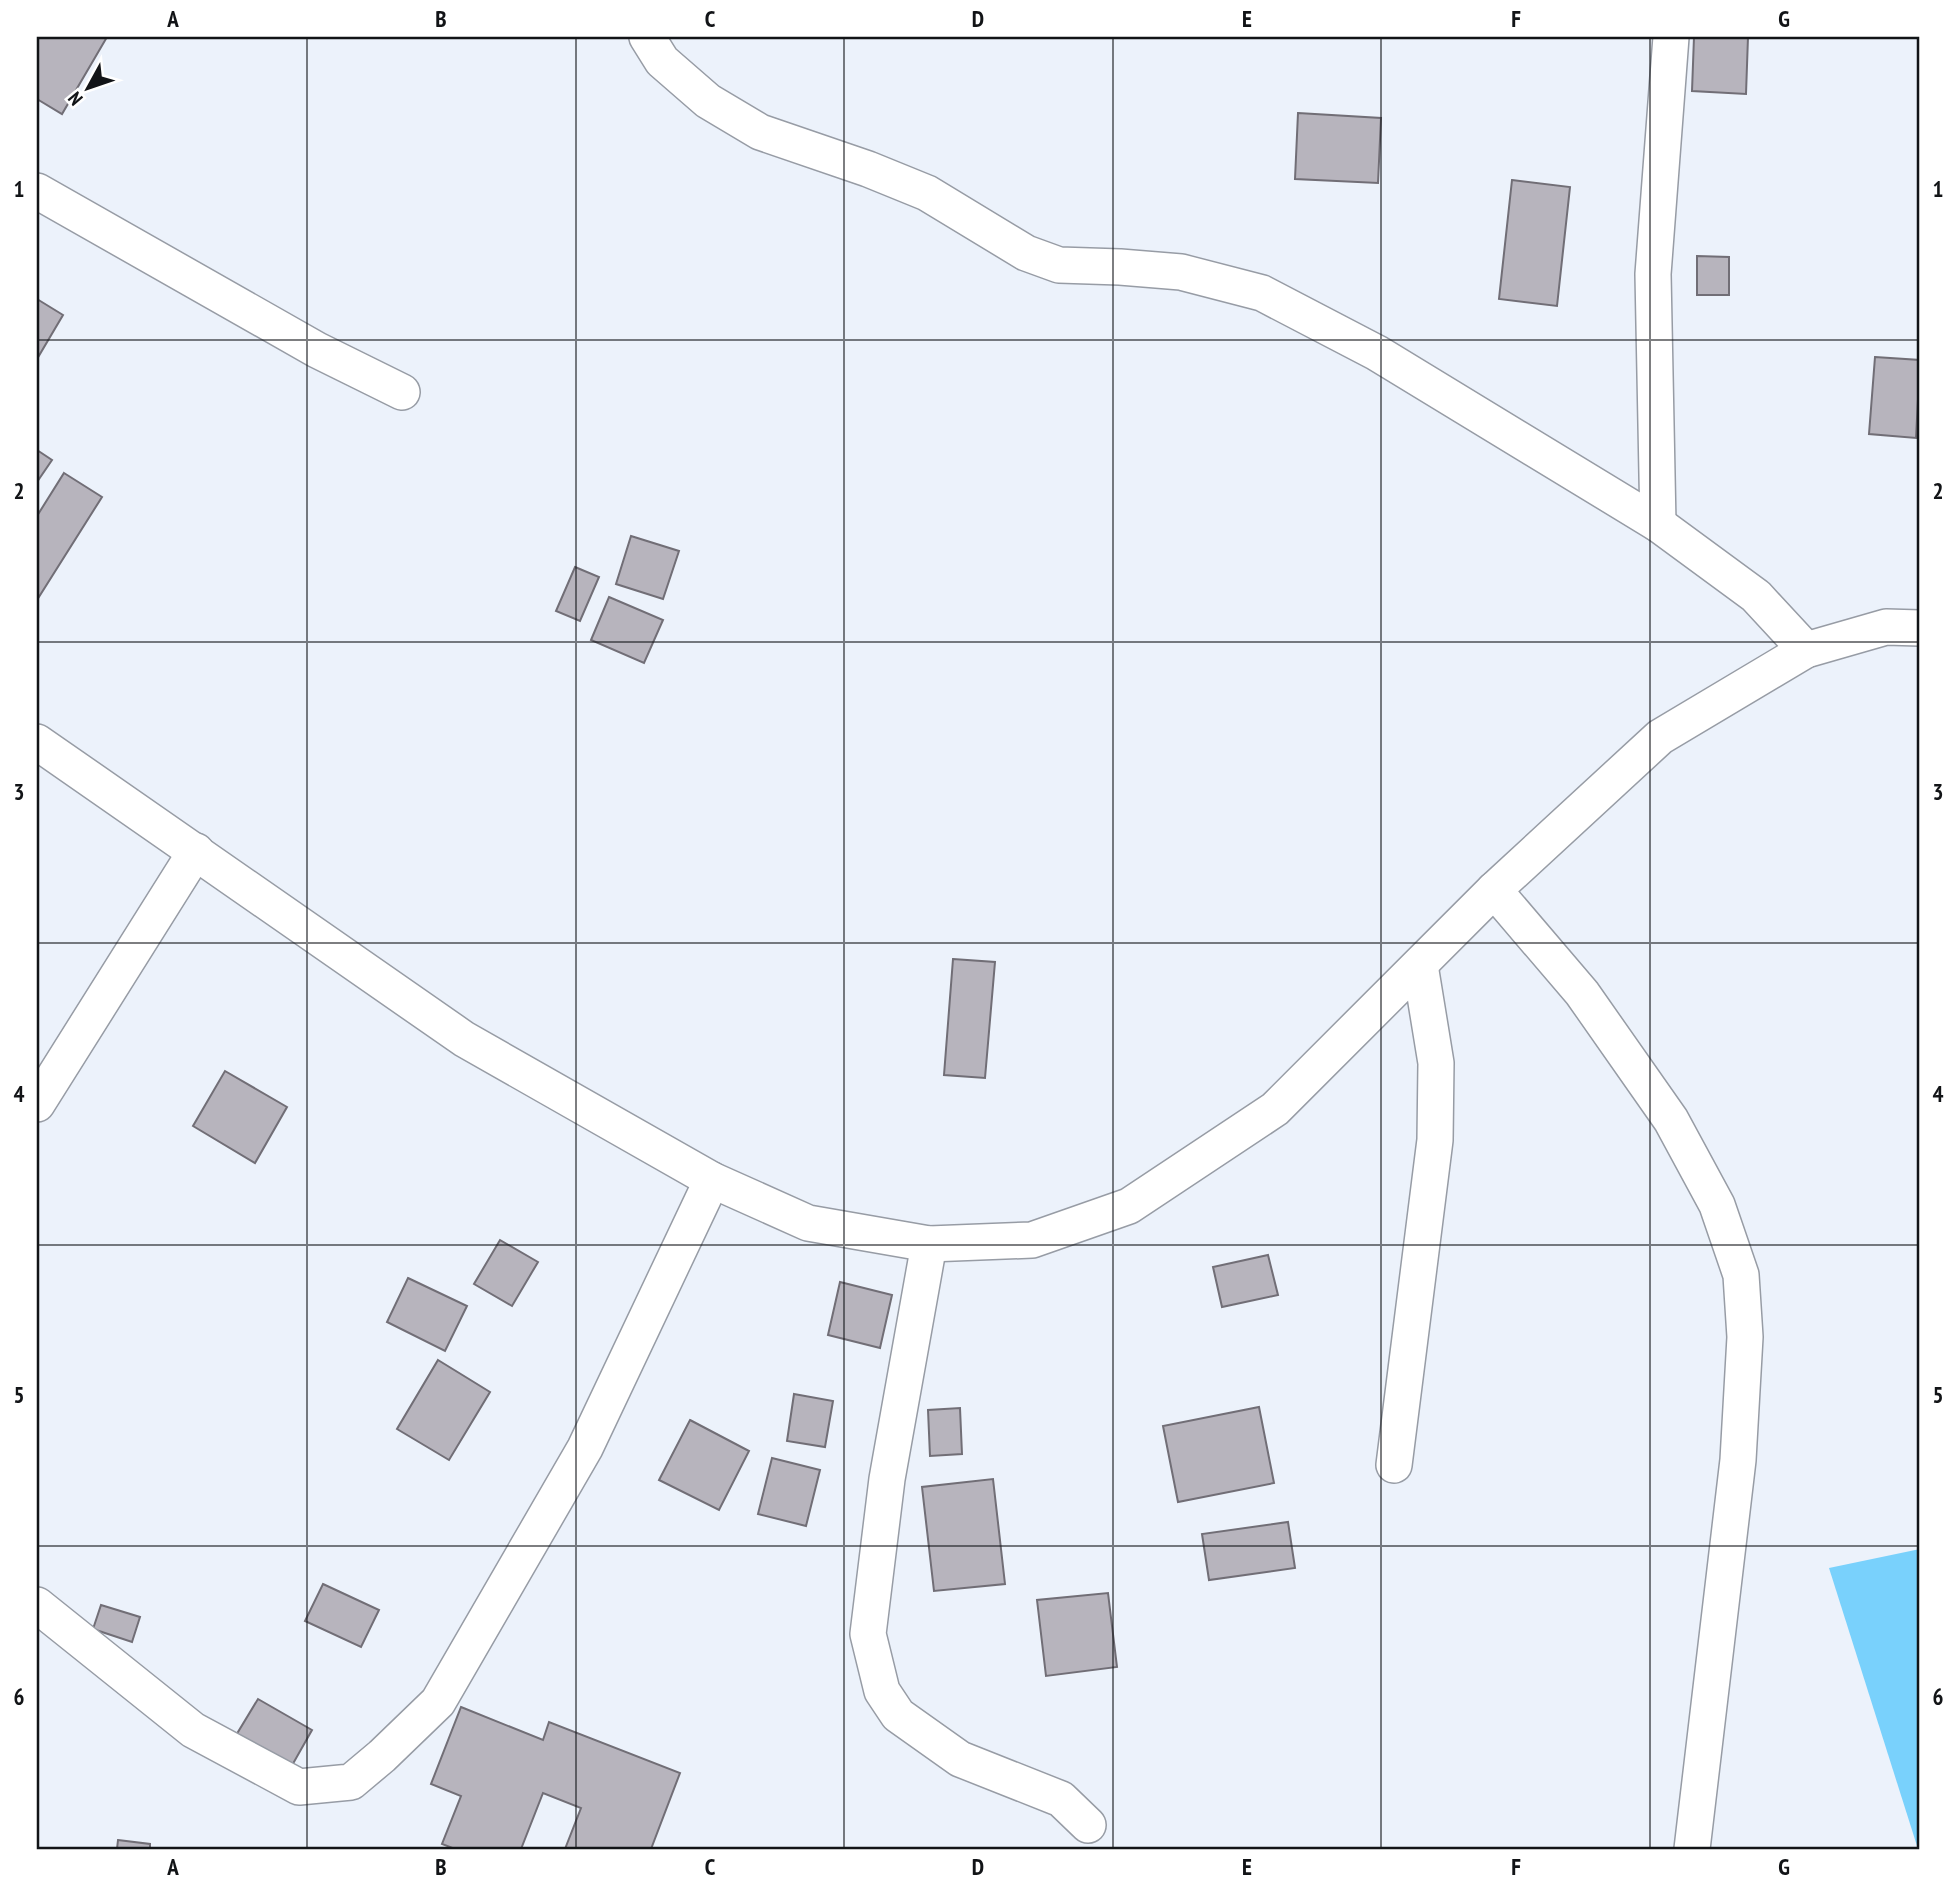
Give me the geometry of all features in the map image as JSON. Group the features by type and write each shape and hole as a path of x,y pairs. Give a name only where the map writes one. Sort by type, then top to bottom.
{"street":[{"path":"647,37 662,61 708,101 760,132 868,169 927,193 1026,253 1059,265 1181,272 1262,293 1377,353 1658,524 1756,596 1805,650"},
{"path":"1658,524 1653,274 1671,37"},
{"path":"37,191 317,349 402,391"},
{"path":"37,742 464,1039 712,1180 808,1223 929,1244 1032,1240 1129,1206 1275,1109 1494,890 1660,737 1805,650 1886,627 1920,628"},
{"path":"37,1104 196,851"},
{"path":"1494,890 1582,993 1671,1120 1717,1205 1741,1275 1745,1337 1738,1460 1692,1849"},
{"path":"1394,1465 1435,1140 1436,1063 1420,965"},
{"path":"37,1605 193,1730 299,1787 351,1782 438,1702 585,1448 712,1180"},
{"path":"929,1244 887,1479 867,1634 882,1691 898,1715 960,1759 1061,1799 1088,1825"}],"water":[{"path":"1920,1549 1920,1849 1918,1849 1829,1568"}],"building":[{"path":"37,37 107,37 62,114 37,99"},
{"path":"1694,37 1748,37 1746,94 1692,91"},
{"path":"1298,113 1381,118 1378,183 1295,179"},
{"path":"1512,180 1570,187 1557,306 1499,299"},
{"path":"1697,256 1729,257 1729,295 1697,295"},
{"path":"37,299 63,315 37,359"},
{"path":"1875,357 1920,360 1916,438 1869,434"},
{"path":"37,450 52,460 37,482"},
{"path":"64,473 102,497 37,600 37,516"},
{"path":"631,536 679,551 663,599 616,584"},
{"path":"575,567 599,577 580,621 556,611"},
{"path":"609,597 663,620 644,663 591,640"},
{"path":"953,959 995,962 985,1078 944,1075"},
{"path":"225,1071 287,1107 255,1163 193,1126"},
{"path":"500,1240 538,1262 512,1306 474,1284"},
{"path":"1268,1255 1278,1295 1222,1307 1213,1267"},
{"path":"408,1278 467,1306 445,1351 387,1322"},
{"path":"840,1282 892,1295 880,1348 828,1335"},
{"path":"438,1360 490,1392 449,1460 397,1429"},
{"path":"794,1394 833,1401 825,1447 787,1441"},
{"path":"1259,1407 1274,1483 1178,1502 1163,1426"},
{"path":"960,1408 962,1454 930,1456 928,1410"},
{"path":"690,1420 749,1451 719,1510 659,1480"},
{"path":"772,1458 820,1470 806,1526 758,1514"},
{"path":"993,1479 1005,1584 934,1591 922,1487"},
{"path":"1288,1522 1295,1568 1209,1580 1202,1534"},
{"path":"323,1584 379,1610 361,1647 305,1621"},
{"path":"1108,1593 1117,1667 1046,1676 1037,1600"},
{"path":"101,1605 140,1617 132,1642 93,1629"},
{"path":"258,1699 312,1730 290,1769 235,1737"},
{"path":"461,1707 543,1740 549,1722 680,1773 651,1849 565,1849 581,1808 543,1793 521,1849 455,1849 442,1844 461,1796 431,1784"},
{"path":"118,1840 150,1844 150,1849 117,1849"}]}
